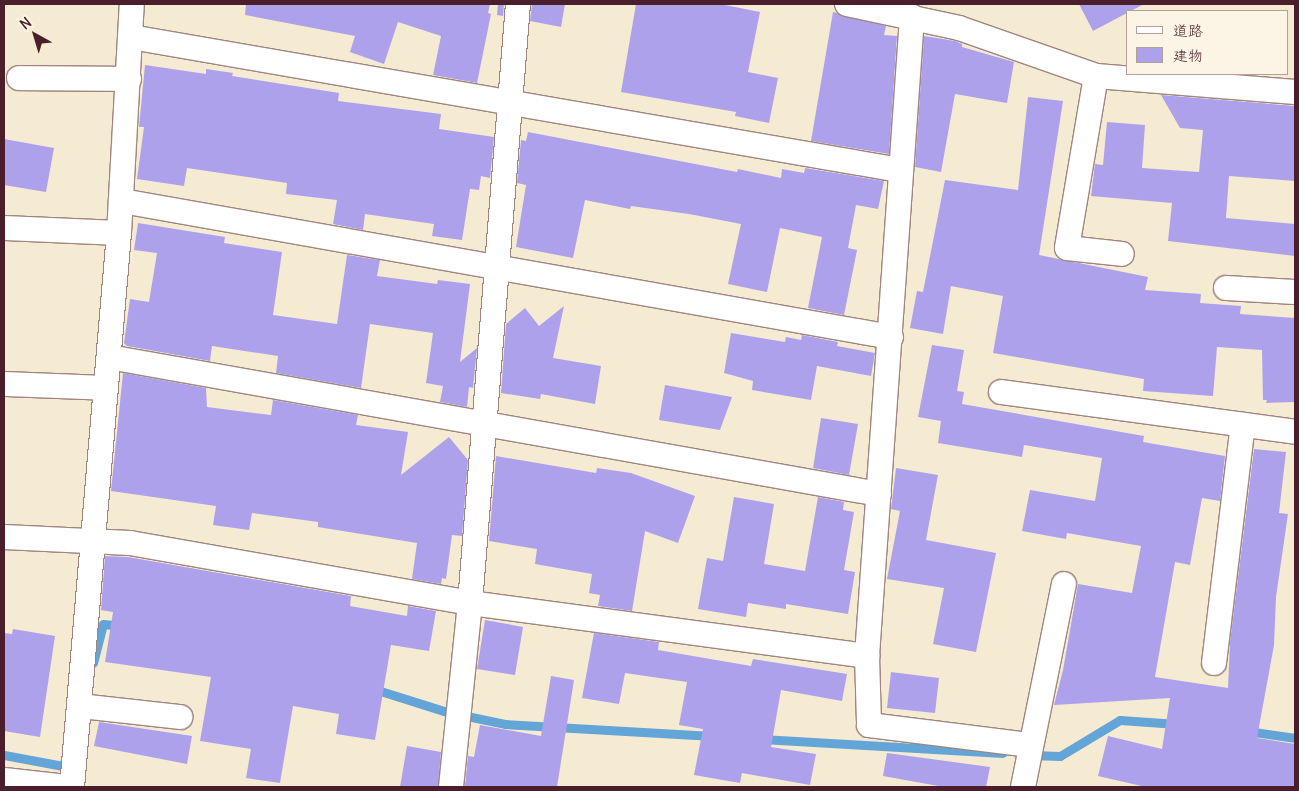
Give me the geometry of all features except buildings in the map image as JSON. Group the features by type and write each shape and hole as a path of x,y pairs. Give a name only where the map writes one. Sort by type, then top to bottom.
{"street":[{"path":"72,787 95,542 122,201 132,4"},
{"path":"451,787 470,603 482,426 497,269 508,104 518,4"},
{"path":"847,4 912,16 959,28 1096,76 1295,92"},
{"path":"912,16 899,170 891,337 867,656 869,725 1030,745"},
{"path":"131,37 508,104 899,170"},
{"path":"1096,76 1068,248 1122,254"},
{"path":"19,78 129,79"},
{"path":"122,201 497,269 891,337"},
{"path":"4,228 119,233"},
{"path":"1226,288 1295,292"},
{"path":"109,357 482,426 879,494"},
{"path":"4,384 106,388"},
{"path":"1001,392 1295,432"},
{"path":"1214,663 1243,425"},
{"path":"4,538 130,543 222,557 470,603 867,656"},
{"path":"1023,787 1064,584"},
{"path":"80,706 180,717"},
{"path":"4,780 66,787"}],"waterway":[{"path":"93,663 103,624 123,626"},
{"path":"374,689 447,712 505,724 713,736"},
{"path":"1030,755 1060,756 1120,720 1177,724"},
{"path":"1247,731 1295,738"},
{"path":"761,739 1003,753"},
{"path":"4,755 63,766 66,757"}]}
